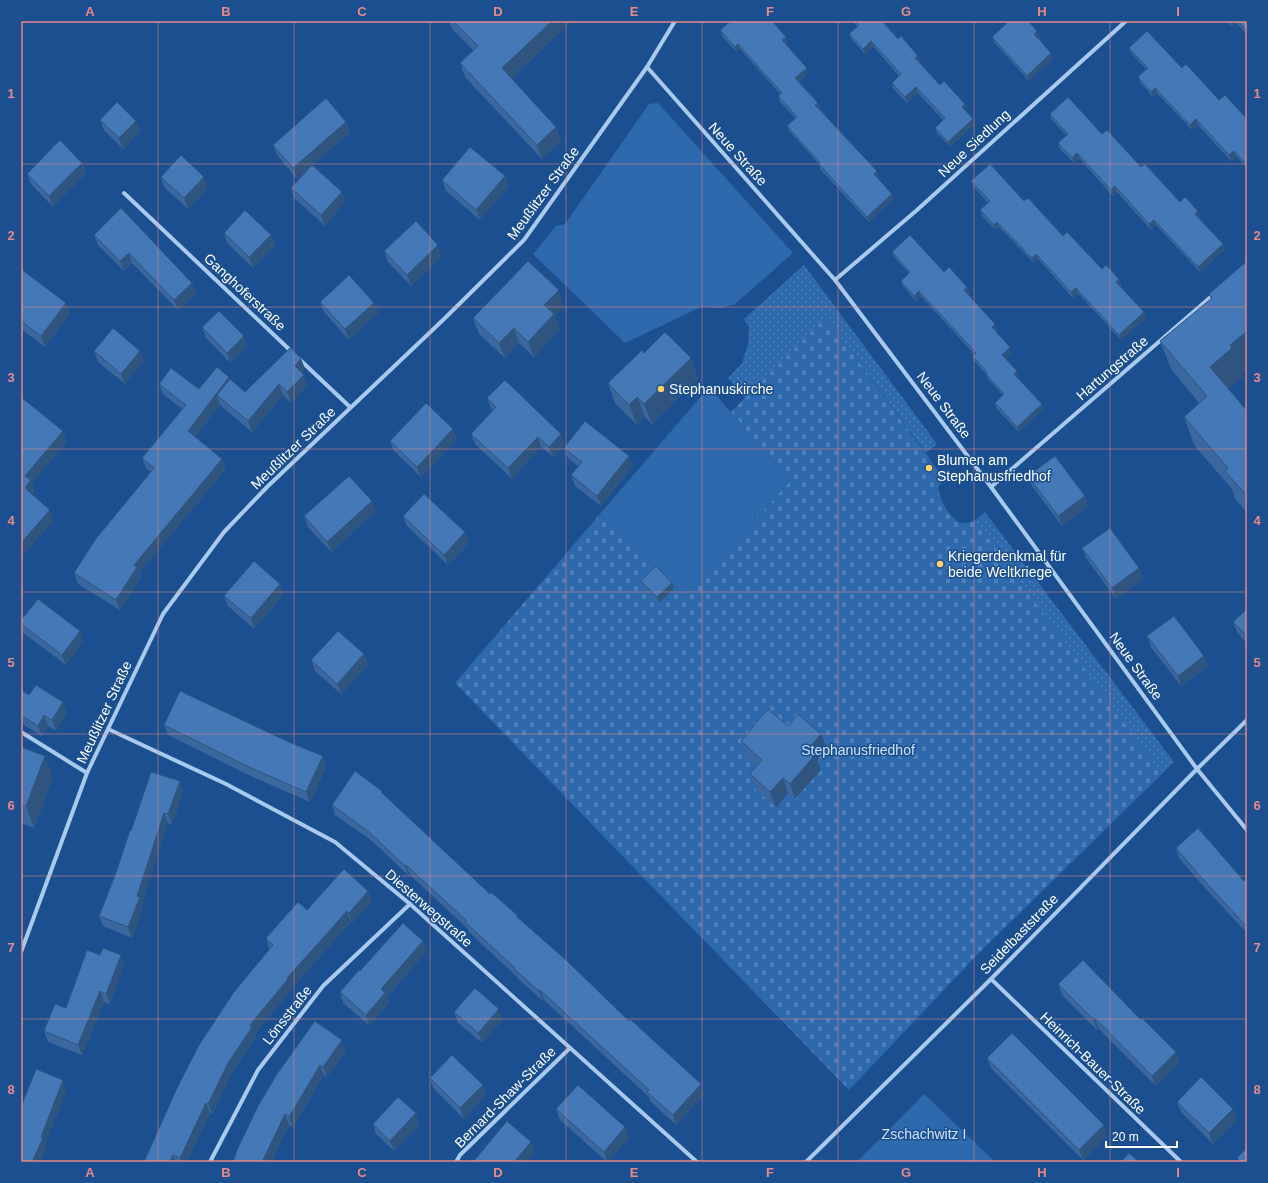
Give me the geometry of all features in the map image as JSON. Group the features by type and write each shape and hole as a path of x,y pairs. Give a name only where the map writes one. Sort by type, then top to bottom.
{"street":[{"name":"Meußlitzer Straße","path":"21,952 87,773 163,614 224,532 267,487 443,320 524,240 647,67 675,21"},
{"name":"Neue Siedlung","path":"835,280 917,210 1126,21"},
{"name":"Neue Straße","path":"647,67 835,280 992,487 1197,769 1247,830"},
{"name":"Ganghoferstraße","path":"124,193 350,407"},
{"name":"Hartungstraße","path":"992,487 1217,292"},
{"name":"Seidelbaststraße","path":"806,1162 991,979 1247,720"},
{"name":"Diesterwegstraße","path":"108,729 226,784 335,842 410,904 696,1162"},
{"path":"21,732 87,773"},
{"name":"Lönsstraße","path":"210,1162 258,1070 304,1010 323,986 410,904"},
{"name":"Heinrich-Bauer-Straße","path":"991,979 1181,1162"},
{"name":"Bernard-Shaw-Straße","path":"456,1162 460,1155 570,1048"}],"green space":[{"path":"658,103 793,253 735,304 721,308 701,307 625,343 533,254 556,226 565,224 649,104"},
{"path":"804,265 937,444 926,453 826,317 745,398 728,378 742,363 748,344 749,327 744,319"},
{"name":"Stephanusfriedhof","path":"826,317 944,479 938,488 941,498 951,516 961,523 967,523 975,520 1162,774 978,954 849,1090 455,683 600,514 686,596 790,481 731,412"},
{"path":"709,387 790,481 686,596 600,514"},
{"path":"985,512 1174,762 1162,774 975,520"},
{"name":"Zschachwitz I","path":"924,1094 995,1162 857,1162"}],"building":[{"path":"453,21 552,21 502,68 556,127 537,145 460,63 478,46"},
{"path":"731,21 772,21 786,37 782,40 807,68 795,78 818,103 815,105 877,171 874,174 892,194 867,217 787,126 797,117 778,96 782,93 738,44 735,47 720,30"},
{"path":"855,21 882,21 898,39 901,36 918,56 915,58 940,85 944,81 965,104 962,107 973,119 948,142 935,128 945,118 916,87 905,97 892,83 901,74 871,41 863,49 849,34 859,25"},
{"path":"1009,21 1028,21 1037,31 1034,34 1051,53 1027,76 992,37"},
{"path":"1238,21 1247,21 1247,31"},
{"path":"1147,31 1182,68 1186,64 1219,100 1225,95 1247,119 1247,165 1234,151 1229,155 1196,119 1190,125 1155,88 1151,92 1138,77 1148,68 1129,48"},
{"path":"1068,97 1102,134 1107,130 1141,167 1145,164 1180,202 1185,197 1198,211 1195,214 1223,244 1198,267 1154,220 1149,224 1115,186 1111,190 1077,153 1072,158 1058,143 1068,134 1050,114"},
{"path":"326,98 346,122 293,168 273,145"},
{"path":"117,102 136,121 119,138 100,120"},
{"path":"60,140 82,163 49,196 27,174"},
{"path":"470,147 505,176 476,210 442,180"},
{"path":"181,155 204,177 184,198 161,177"},
{"path":"990,164 1024,201 1028,198 1063,236 1067,232 1102,269 1106,265 1119,279 1116,282 1144,312 1119,335 1076,288 1071,292 1036,254 1032,258 997,222 994,225 980,210 990,201 971,181"},
{"path":"312,165 342,192 321,215 291,188"},
{"path":"121,208 192,283 174,300 129,253 120,261 94,235"},
{"path":"245,210 271,235 249,257 224,233"},
{"path":"416,221 438,245 407,275 384,251"},
{"path":"910,235 944,272 949,267 967,287 964,290 995,324 992,327 1010,347 1002,355 1017,371 1014,374 1042,404 1017,427 995,403 1004,394 972,356 976,353 919,291 914,296 901,281 910,272 892,252"},
{"path":"528,261 559,290 544,305 554,314 528,342 514,328 499,343 473,318"},
{"path":"1247,261 1247,331 1230,345 1232,348 1210,367 1247,411 1247,496 1225,471 1228,468 1184,417 1207,396 1160,341 1212,298 1209,294"},
{"path":"21,269 66,303 41,336 21,321"},
{"path":"349,275 374,303 345,329 320,302"},
{"path":"219,311 244,336 227,353 202,327"},
{"path":"113,328 140,351 121,374 94,351"},
{"path":"665,332 691,358 644,404 637,397 629,405 608,383 642,350 644,353"},
{"path":"290,348 301,358 295,366 304,375 287,392 279,384 248,421 217,395 230,379 245,392"},
{"path":"217,367 229,377 188,431 222,459 134,565 137,567 116,600 74,573 95,540 154,468 142,458 186,405 159,384 171,368 199,389"},
{"path":"505,380 561,434 549,447 538,437 508,468 471,434 496,407 487,398"},
{"path":"21,397 63,431 25,476 31,480 25,488 50,510 21,543"},
{"path":"426,403 453,429 417,467 390,441"},
{"path":"585,421 629,456 597,496 571,475 582,462 564,448"},
{"path":"1055,456 1085,496 1058,516 1028,476"},
{"path":"349,476 372,501 327,542 304,516"},
{"path":"424,494 465,532 444,555 403,516"},
{"path":"1110,528 1139,568 1112,588 1082,548"},
{"path":"254,561 280,584 251,618 224,596"},
{"path":"656,566 672,583 657,597 641,581"},
{"path":"38,599 80,631 62,655 21,624 21,620"},
{"path":"1247,609 1247,636 1233,622"},
{"path":"1174,616 1204,656 1178,676 1147,636"},
{"path":"338,631 364,654 337,684 311,660"},
{"path":"36,685 63,702 52,720 44,715 38,726 21,715 21,690 29,695"},
{"path":"180,691 291,743 323,756 306,792 249,767 164,725"},
{"path":"768,709 788,726 798,714 821,734 808,749 815,755 790,784 783,778 770,792 750,774 762,760 741,741"},
{"path":"21,747 45,756 26,806 21,804"},
{"path":"355,771 382,791 381,792 490,894 491,892 517,915 516,916 566,960 629,1021 630,1019 701,1084 673,1115 647,1092 649,1090 540,990 539,991 514,969 515,968 465,922 466,920 406,865 405,866 368,831 332,805"},
{"path":"151,772 180,781 168,814 164,813 137,896 140,897 128,927 99,916 115,876"},
{"path":"1198,828 1244,881 1247,881 1247,927 1176,848"},
{"path":"344,869 368,891 349,913 347,911 287,978 288,979 250,1025 252,1027 228,1063 208,1104 206,1103 180,1158 173,1155 170,1162 144,1162 177,1088 199,1045 234,992 273,945 266,938 298,902 307,910"},
{"path":"403,923 423,941 381,989 385,993 366,1015 340,992"},
{"path":"103,948 121,955 106,994 100,991 78,1045 44,1031 55,1004 66,1008 87,950 100,955"},
{"path":"1083,960 1141,1020 1142,1018 1176,1052 1152,1076 1095,1018 1093,1019 1058,984"},
{"path":"475,988 499,1009 478,1033 454,1012"},
{"path":"315,1021 342,1040 323,1067 320,1065 289,1117 285,1114 262,1162 233,1162 237,1150 258,1106 277,1074"},
{"path":"1012,1033 1104,1125 1079,1150 987,1058"},
{"path":"452,1055 483,1085 460,1108 430,1078"},
{"path":"36,1069 63,1080 41,1137 43,1138 32,1162 21,1162 21,1107"},
{"path":"1201,1077 1233,1109 1209,1133 1177,1102"},
{"path":"578,1085 625,1127 604,1152 556,1109"},
{"path":"398,1097 416,1113 390,1141 373,1124"},
{"path":"507,1121 531,1142 514,1162 473,1162"},
{"path":"1247,1148 1247,1162 1241,1162 1237,1158"},
{"path":"1129,1153 1139,1162 1121,1162"}],"place":[{"name":"Stephanuskirche","path":"661,389"},
{"name":"Blumen am Stephanusfriedhof","path":"929,468"},
{"name":"Kriegerdenkmal für beide Weltkriege","path":"940,564"}]}
